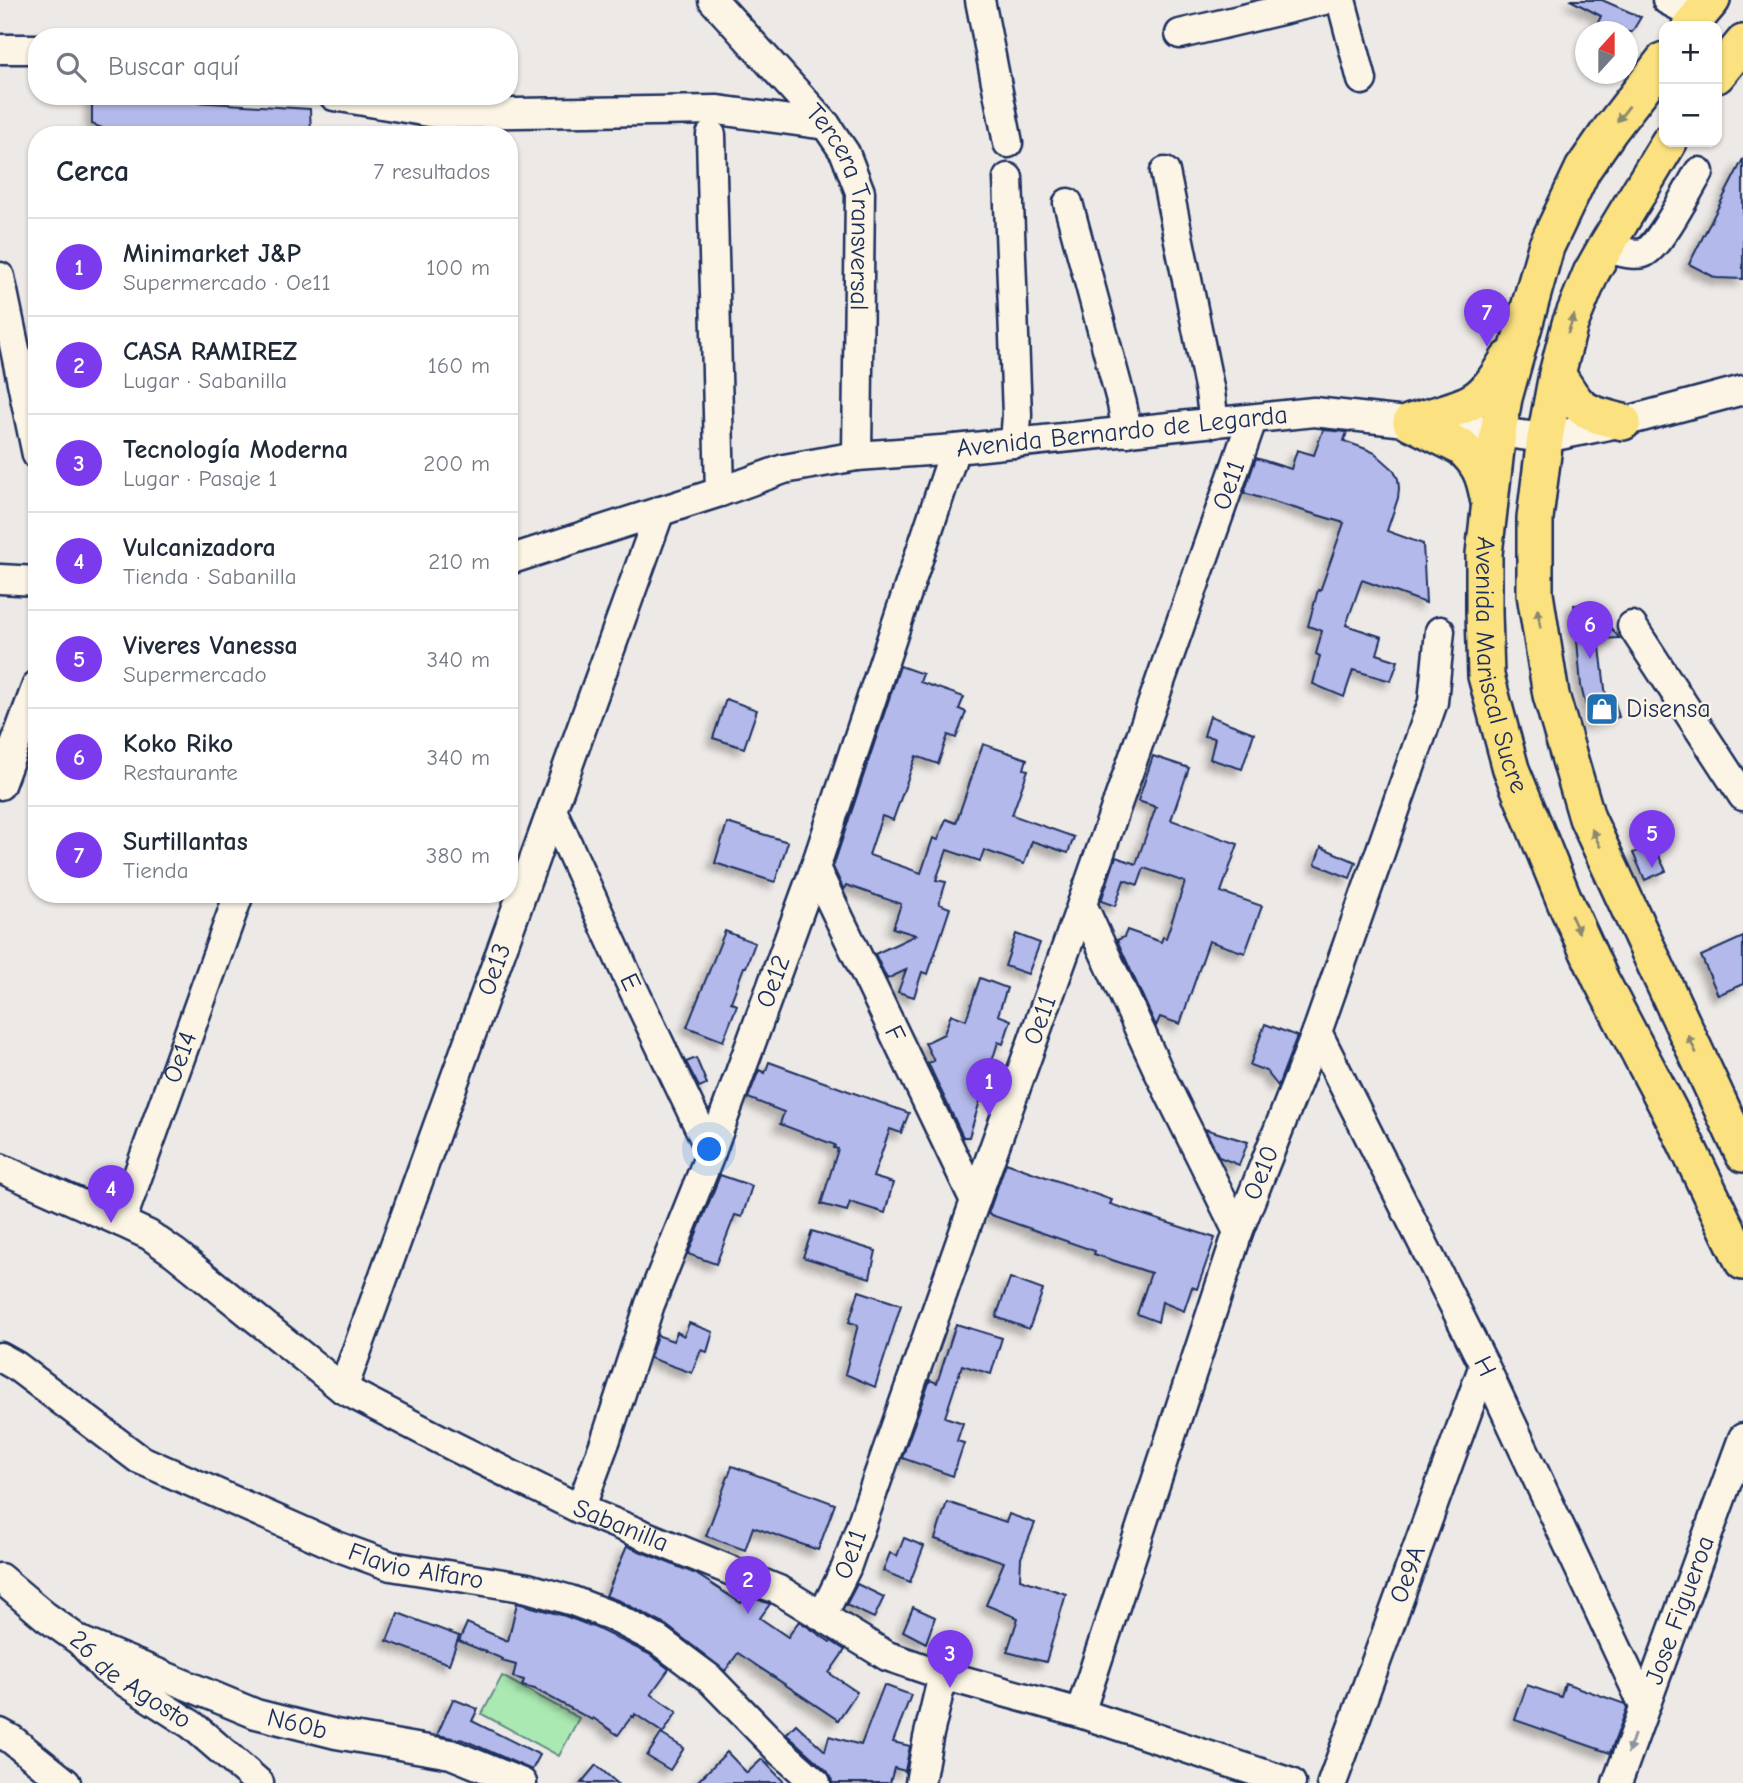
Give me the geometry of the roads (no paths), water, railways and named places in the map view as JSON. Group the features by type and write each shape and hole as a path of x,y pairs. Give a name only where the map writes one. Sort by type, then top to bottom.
{"main road":[{"path":"1722,69 1743,43"},
{"name":"Avenida Mariscal Sucre","path":"1659,66 1583,169 1546,247 1522,331 1504,398 1489,502 1484,554 1486,676 1511,769 1565,902 1601,980 1677,1125 1730,1202 1743,1262"},
{"name":"Avenida Mariscal Sucre","path":"1666,147 1591,273 1570,324 1545,438 1535,518 1535,594 1551,695 1587,818 1743,1154"},
{"path":"1411,422 1472,402 1483,393 1501,371 1522,331"},
{"path":"1557,374 1583,410 1623,422"},
{"path":"1411,422 1469,453 1484,477 1489,502"},
{"path":"1677,1125 1720,1106"}],"street":[{"name":"Tercera Transversal","path":"713,0 826,125 845,153 860,192 857,456"},
{"path":"980,0 1008,143"},
{"path":"1180,34 1324,0"},
{"path":"1341,0 1362,80"},
{"path":"1667,0 1700,14"},
{"path":"0,49 28,49"},
{"path":"369,105 442,124 718,110 826,125"},
{"path":"710,135 720,492"},
{"path":"1165,172 1214,423"},
{"path":"1605,248 1636,254 1645,253 1661,235 1699,172"},
{"path":"1008,178 1016,443"},
{"path":"1068,203 1122,404 1127,432"},
{"path":"0,277 28,412"},
{"name":"Avenida Bernardo de Legarda","path":"518,557 785,469 857,456 955,449 1314,412 1545,438 1623,422 1743,390"},
{"name":"Oe11","path":"821,1616 846,1568 1252,420"},
{"name":"Oe12","path":"580,1509 650,1304 711,1152 815,867 955,449"},
{"name":"Oe13","path":"343,1389 660,512"},
{"path":"0,579 28,581"},
{"path":"1632,626 1743,796"},
{"name":"Oe10","path":"1080,1713 1238,1232 1317,1032 1433,702 1440,631"},
{"path":"0,785 28,709"},
{"name":"E","path":"552,810 711,1152"},
{"name":"F","path":"815,867 975,1201"},
{"name":"Oe14","path":"121,1222 236,903"},
{"path":"1082,904 1158,1070 1238,1232"},
{"name":"H","path":"1317,1032 1485,1365 1644,1706"},
{"name":"Sabanilla","path":"0,1168 149,1235 176,1253 343,1389 580,1509 781,1591 887,1656 943,1675 1080,1713 1292,1783"},
{"name":"Flavio Alfaro","path":"0,1357 16,1366 139,1459 339,1547 391,1566 528,1588 570,1600 612,1616 658,1640 709,1678 781,1752 816,1783"},
{"name":"Oe9A","path":"1332,1783 1485,1365"},
{"name":"Jose Figueroa","path":"1617,1783 1743,1438"},
{"name":"26 de Agosto","path":"0,1578 80,1641 105,1669 192,1725 259,1783"},
{"name":"N60b","path":"80,1641 256,1714 336,1734 451,1754 522,1783"},
{"path":"920,1783 943,1675"},
{"path":"0,1733 65,1783"},
{"path":"781,1752 791,1783"}],"place":[{"name":"Surtillantas","path":"1487,347"},
{"name":"Koko Riko","path":"1590,659"},
{"name":"Disensa","path":"1602,709"},
{"name":"Viveres Vanessa","path":"1652,868"},
{"name":"Minimarket J&P","path":"989,1116"},
{"name":"Vulcanizadora","path":"111,1223"},
{"name":"CASA RAMIREZ","path":"748,1614"},
{"name":"Tecnología Moderna","path":"950,1688"}]}
